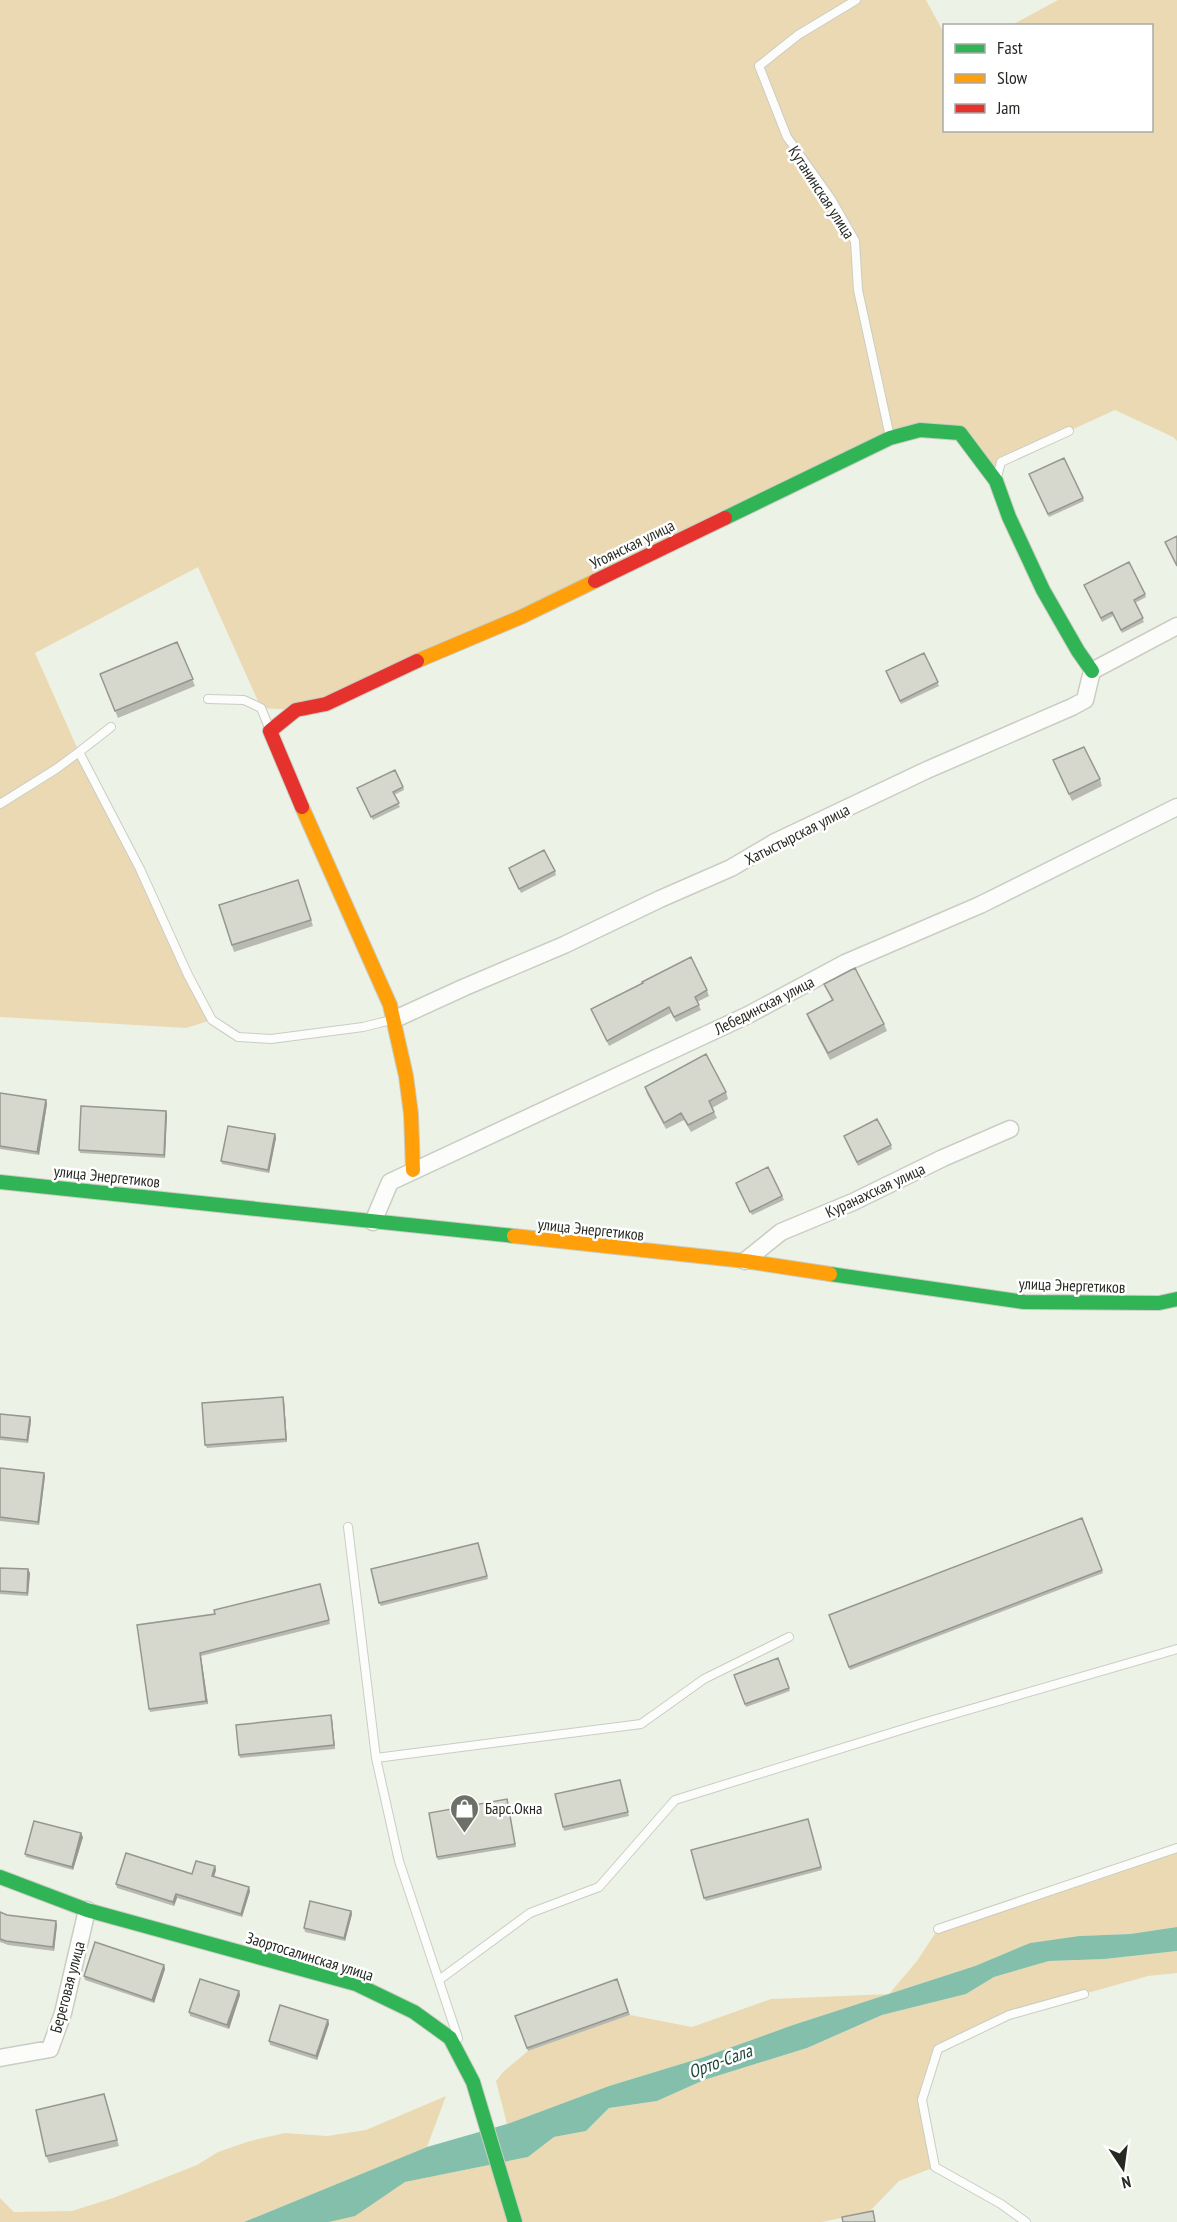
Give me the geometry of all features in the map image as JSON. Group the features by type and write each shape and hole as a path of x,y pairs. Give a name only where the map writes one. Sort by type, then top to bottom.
{"street":[{"name":"Угоянская улица","path":"270,730 296,710 326,704 403,667 521,617 890,438 920,430 960,434 996,481 1009,517 1043,590 1092,671"},
{"path":"1092,671 1177,626"},
{"name":"Хатыстырская улица","path":"395,1019 564,945 731,868 775,842 927,770 1072,707 1085,699 1092,671"},
{"path":"270,730 323,858 381,978 395,1019 405,1061 412,1118 413,1170"},
{"name":"Лебединская улица","path":"373,1222 390,1182 413,1170 748,1015 844,963 980,905 1177,807"},
{"name":"Куранахская улица","path":"745,1262 781,1232 853,1202 943,1158 1010,1129"},
{"name":"улица Энергетиков","path":"0,1182 222,1204 745,1262 1024,1302 1159,1304 1177,1299"},
{"name":"Заортосалинская улица","path":"0,1877 87,1910 356,1984 414,2012 450,2038 473,2082 515,2222"},
{"name":"Береговая улица","path":"0,2058 51,2049 63,2013 87,1910"}],"lane":[{"name":"Кутанинская улица","path":"856,0 798,34 759,66 787,137 831,199 855,241 858,290 890,438"},
{"path":"996,481 1001,462 1068,431"},
{"path":"208,699 244,700 261,708 270,730"},
{"path":"0,804 56,769 111,727"},
{"path":"79,752 140,869 188,975 212,1020 238,1037 271,1039 363,1027 395,1019"},
{"path":"348,1527 376,1758 399,1861 473,2082"},
{"path":"376,1758 640,1724 704,1678 789,1637"},
{"path":"439,1980 530,1913 599,1887 675,1800 923,1723 1177,1650"},
{"path":"938,1929 1177,1848"},
{"path":"1026,2222 1002,2204 935,2166 922,2100 938,2049 1009,2015 1084,1994"}],"shaded area":[{"path":"0,0 926,0 943,31 943,132 1153,132 1153,24 1014,24 1058,0 1177,0 1177,441 1115,410 1001,462 996,481 960,433 920,430 296,710 261,708 198,567 35,653 79,752 212,1020 186,1028 0,1017"},
{"path":"1177,1848 1177,1927 1130,1934 1079,1936 1030,1943 975,1966 889,1994 917,1961 938,1929"},
{"path":"1177,1951 1177,1973 1148,1976 1009,2015 938,2049 922,2100 935,2167 899,2181 869,2212 822,2222 329,2222 355,2215 405,2182 528,2157 554,2137 586,2131 609,2108 657,2101 704,2080 807,2048 882,2015 966,1994 994,1977 1049,1961 1105,1959"},
{"path":"889,1994 704,2057 609,2086 507,2124 496,2081 503,2072 528,2051 630,2015 692,2027 771,1999"},
{"path":"446,2096 427,2147 244,2222 0,2222 0,2198 14,2212 72,2211 113,2198 197,2165 218,2152 250,2141 285,2133 327,2136 366,2130"}],"water":[{"name":"Орто-Сала","path":"1177,1927 1177,1951 1105,1959 1049,1961 994,1977 966,1994 882,2015 807,2048 704,2080 657,2101 609,2108 586,2131 554,2137 528,2157 405,2182 355,2216 329,2222 244,2222 427,2147 507,2124 609,2086 704,2057 793,2025 975,1966 1030,1943 1079,1936 1130,1934"}],"building":[{"path":"1064,458 1083,498 1048,514 1029,474"},
{"path":"1177,536 1177,566 1165,542"},
{"path":"1129,562 1145,594 1134,600 1143,618 1121,630 1112,612 1101,618 1084,585"},
{"path":"177,642 193,679 115,711 100,674"},
{"path":"924,653 938,682 900,701 886,671"},
{"path":"1084,747 1100,779 1069,794 1053,760"},
{"path":"395,770 403,787 393,792 399,803 371,817 357,788"},
{"path":"544,850 555,871 519,889 509,868"},
{"path":"298,880 311,920 232,945 219,905"},
{"path":"691,957 707,990 695,997 699,1005 674,1017 669,1007 607,1041 591,1009"},
{"path":"855,968 884,1024 828,1053 807,1014 833,1000 824,984"},
{"path":"706,1054 726,1092 709,1101 714,1112 688,1125 681,1113 664,1123 645,1087"},
{"path":"0,1093 46,1100 37,1152 0,1146"},
{"path":"81,1106 166,1111 164,1155 79,1150"},
{"path":"877,1119 891,1145 857,1162 844,1136"},
{"path":"228,1126 275,1134 268,1170 221,1161"},
{"path":"768,1167 782,1196 750,1212 736,1183"},
{"path":"283,1397 286,1439 205,1445 202,1403"},
{"path":"0,1414 30,1417 27,1440 0,1437"},
{"path":"0,1468 44,1473 38,1522 0,1517"},
{"path":"1082,1518 1102,1570 849,1667 829,1615"},
{"path":"478,1543 487,1576 379,1603 371,1569"},
{"path":"0,1568 28,1569 27,1593 0,1591"},
{"path":"320,1584 329,1620 200,1653 206,1701 149,1709 137,1625 215,1614 214,1610"},
{"path":"778,1658 789,1688 745,1704 734,1675"},
{"path":"331,1715 334,1745 239,1755 236,1725"},
{"path":"620,1780 628,1812 563,1827 555,1794"},
{"path":"507,1799 515,1844 437,1857 429,1813"},
{"path":"808,1819 821,1867 704,1898 691,1850"},
{"path":"34,1821 81,1833 72,1867 25,1854"},
{"path":"126,1853 192,1874 196,1861 215,1866 212,1876 249,1887 241,1914 176,1894 173,1902 116,1884"},
{"path":"310,1901 351,1911 344,1938 304,1928"},
{"path":"0,1912 7,1915 56,1921 53,1947 0,1939"},
{"path":"95,1942 164,1965 152,2000 84,1976"},
{"path":"200,1979 239,1991 227,2025 189,2012"},
{"path":"617,1979 628,2012 527,2048 515,2016"},
{"path":"280,2005 328,2020 316,2056 269,2041"},
{"path":"104,2094 117,2140 46,2156 36,2110"},
{"path":"873,2211 875,2222 843,2222 842,2217"}],"traffic: fast":[{"path":"725,518 890,438 920,430 960,433 996,481 1009,517 1043,590 1092,671"},
{"path":"0,1182 514,1236"},
{"path":"830,1274 1024,1302 1159,1303 1177,1299"},
{"path":"0,1877 87,1910 356,1984 414,2012 450,2038 473,2082 515,2222"}],"traffic: slow":[{"path":"417,661 521,617 595,581"},
{"path":"302,807 390,1005 406,1076 411,1114 413,1170"},
{"path":"514,1236 745,1261 830,1274"}],"traffic: jam":[{"path":"595,581 725,518"},
{"path":"302,807 270,731 296,710 326,704 417,661"}],"place":[{"name":"Барс.Окна","path":"464,1834"}]}
